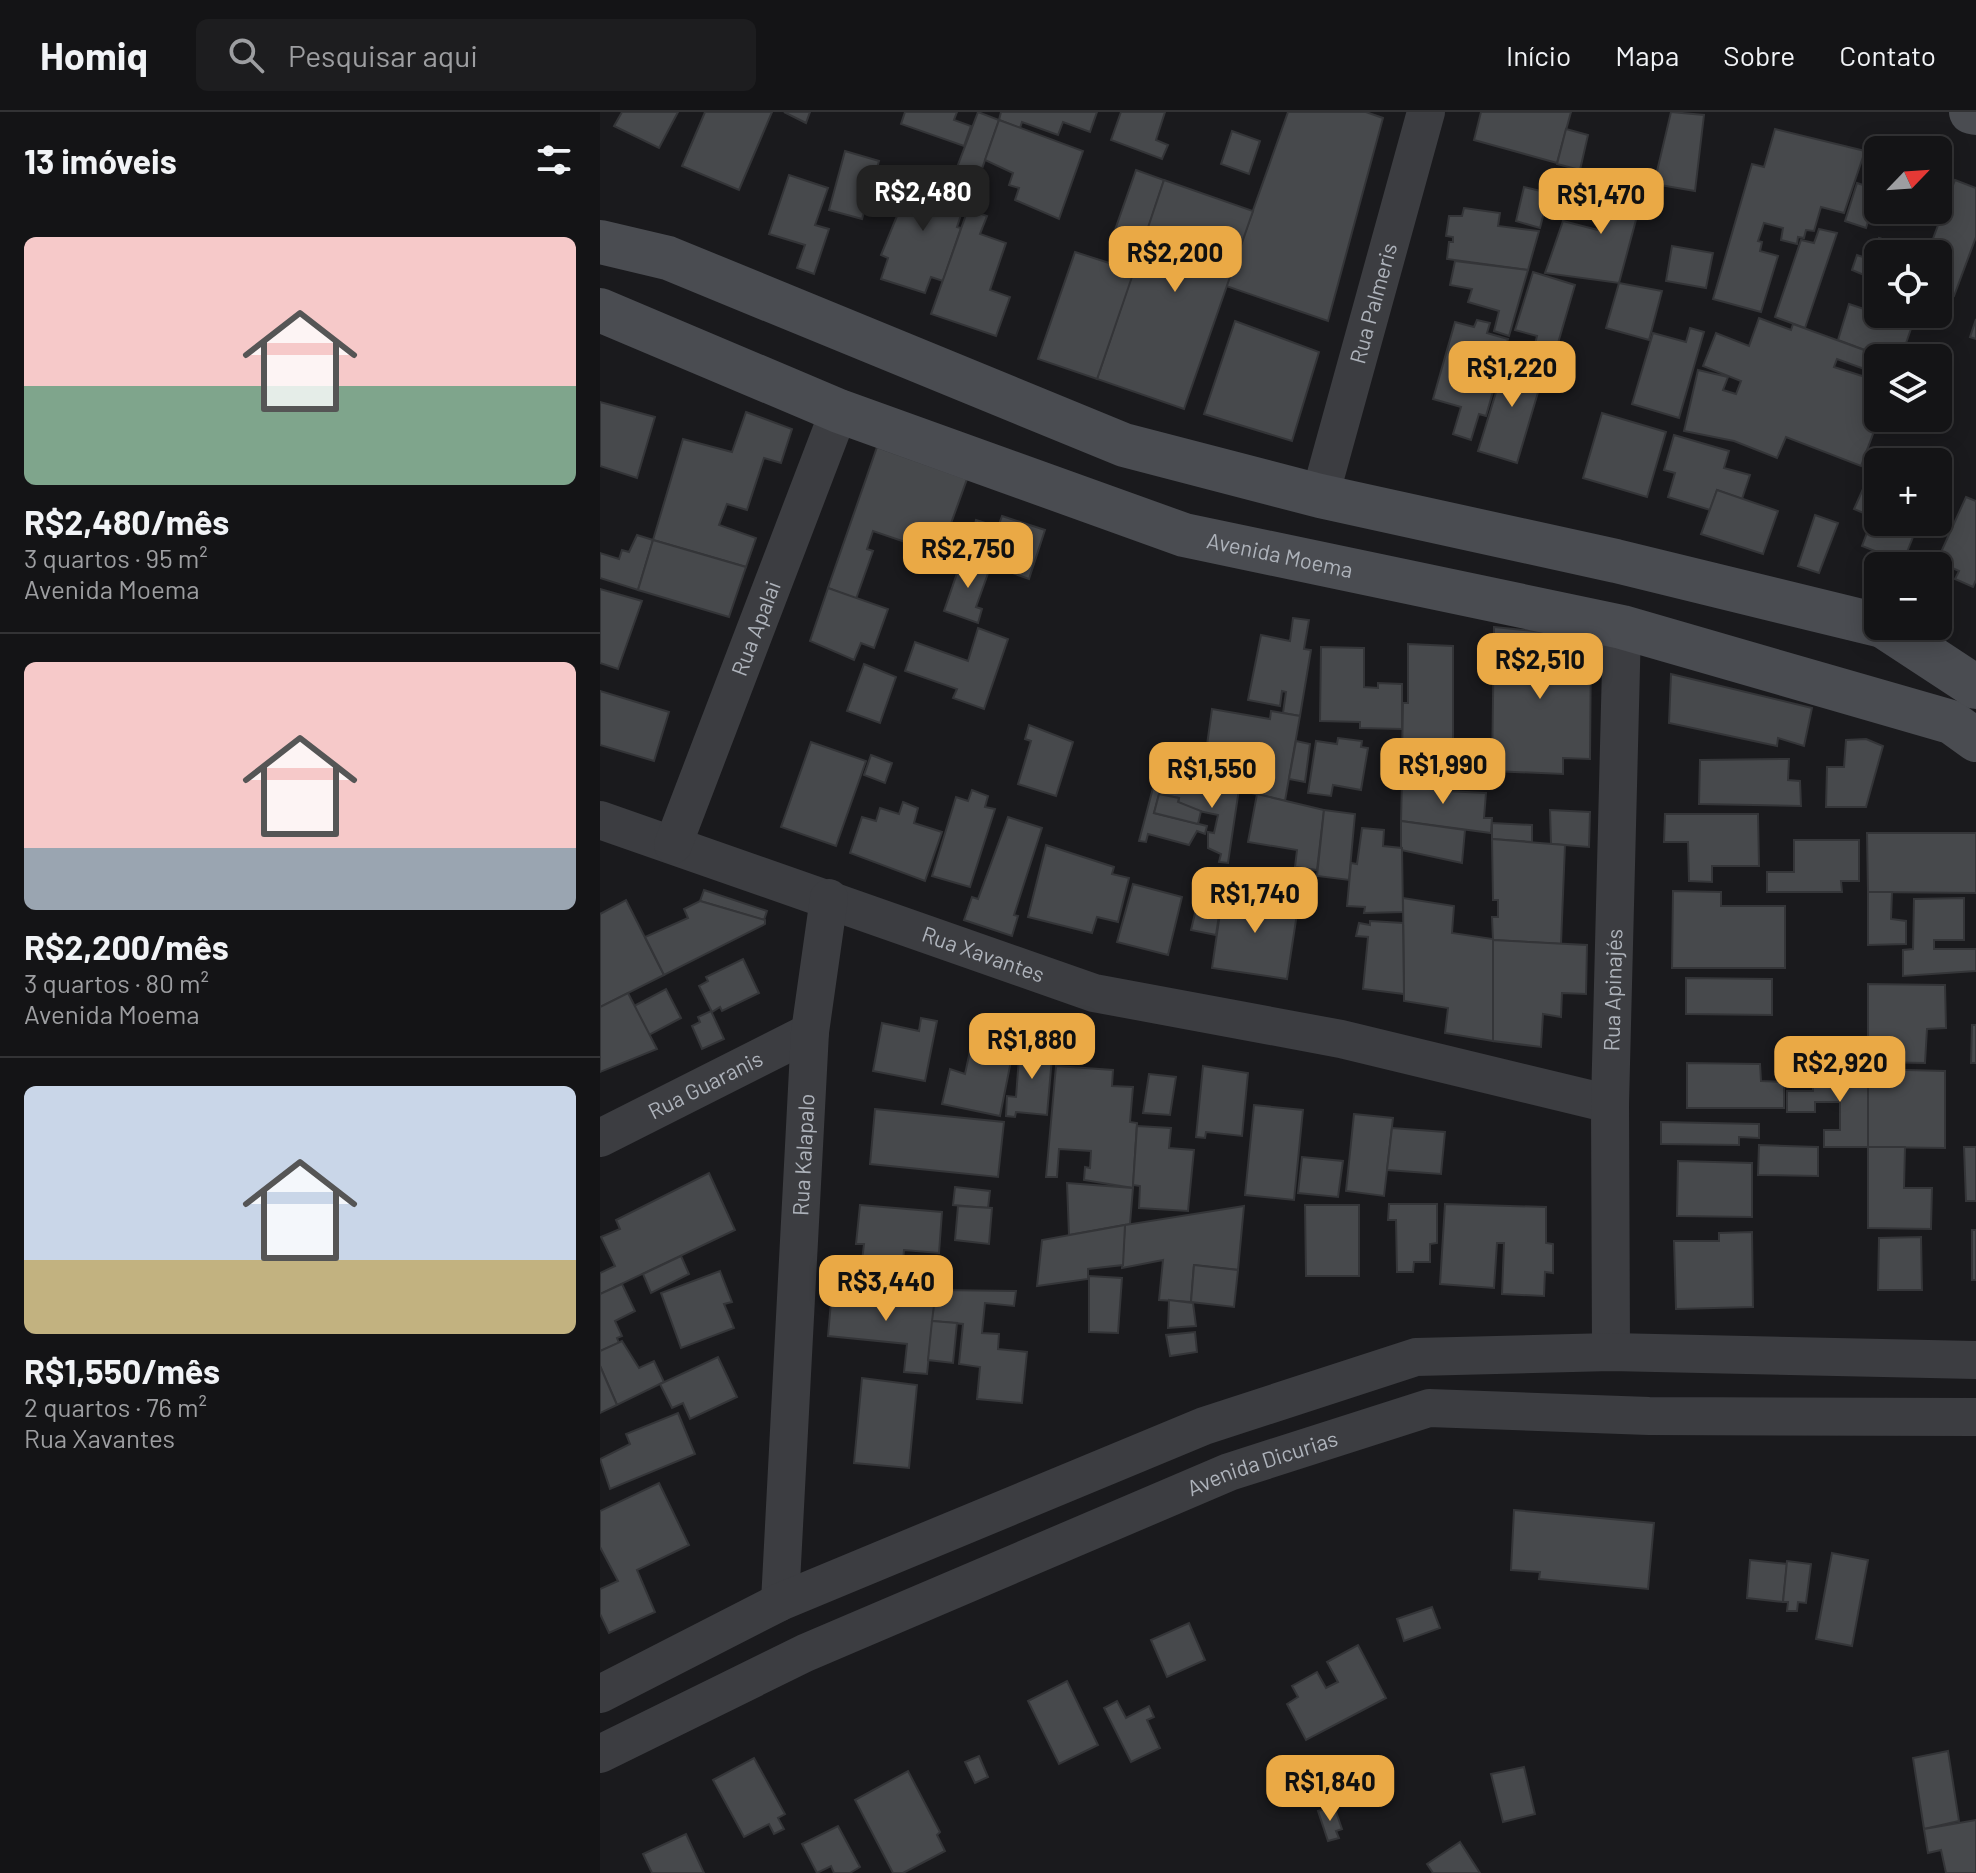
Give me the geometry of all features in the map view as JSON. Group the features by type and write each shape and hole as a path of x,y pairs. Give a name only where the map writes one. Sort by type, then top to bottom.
{"street":[{"name":"Rua Palmeris","path":"1320,496 1426,112"},
{"path":"600,242 668,258 1124,445 1320,496 1616,561 1864,621"},
{"name":"Avenida Moema","path":"600,310 839,411 1184,535 1622,627 1951,722 1976,740"},
{"name":"Rua Apalai","path":"673,845 839,411"},
{"name":"Rua Apinajés","path":"1611,1352 1610,1104 1622,627"},
{"path":"1903,640 1976,687"},
{"name":"Rua Xavantes","path":"600,820 1094,993 1341,1039 1610,1104"},
{"name":"Rua Kalapalo","path":"780,1602 810,1032 829,898"},
{"name":"Rua Guaranis","path":"600,1138 810,1032"},
{"path":"600,1694 780,1602 1204,1426 1416,1357 1611,1352 1976,1360"},
{"name":"Avenida Dicurias","path":"600,1754 805,1653 1229,1472 1429,1408 1649,1416 1976,1417"}],"building":[{"path":"622,112 678,112 659,148 614,126"},
{"path":"705,112 772,112 739,190 682,166"},
{"path":"784,112 810,112 806,123"},
{"path":"905,112 957,112 954,120 971,126 964,146 901,124"},
{"path":"978,112 999,120 976,186 953,178"},
{"path":"1001,112 1097,112 1090,132 1063,122 1058,135 1022,122 1020,128 999,120"},
{"path":"1121,112 1165,112 1156,140 1168,145 1162,159 1111,140"},
{"path":"1288,112 1366,112 1383,118 1328,321 1226,286"},
{"path":"1481,112 1571,112 1557,163 1474,140"},
{"path":"1671,112 1704,115 1695,191 1654,184"},
{"path":"999,120 1083,151 1059,219 1015,200 1019,188 1009,185 1013,173 985,160"},
{"path":"1566,129 1588,135 1580,170 1557,164"},
{"path":"1775,129 1864,151 1844,213 1821,207 1814,231 1806,230 1804,238 1798,237 1797,244 1781,240 1783,228 1764,223 1758,241 1762,242 1760,251 1778,256 1761,312 1713,299 1752,164 1764,167"},
{"path":"1232,131 1260,141 1249,174 1221,164"},
{"path":"845,151 879,161 862,219 829,210"},
{"path":"917,167 960,182 950,208 962,212 957,227 961,228 943,281 931,277 925,293 881,279 888,258 881,255"},
{"path":"1136,170 1164,180 1144,241 1115,230"},
{"path":"1622,172 1647,179 1619,283 1545,273 1563,221 1598,230 1613,173"},
{"path":"789,175 828,188 815,225 829,229 814,274 797,268 805,245 769,234"},
{"path":"1164,180 1253,211 1184,409 1097,379"},
{"path":"1955,180 1976,188 1976,237 1954,296 1952,240 1932,240 1938,224 1952,224 1952,188"},
{"path":"1857,183 1864,185 1866,228 1845,221"},
{"path":"1524,187 1549,193 1540,228 1516,221"},
{"path":"1464,208 1500,213 1498,226 1539,231 1528,270 1447,259 1449,242 1453,242 1453,237 1446,236 1449,216 1462,216"},
{"path":"968,209 987,216 980,234 1006,243 990,290 1010,297 996,336 931,314"},
{"path":"1819,229 1837,233 1805,328 1775,317 1801,240 1814,243"},
{"path":"1672,246 1713,253 1706,288 1666,281"},
{"path":"1075,252 1134,271 1097,379 1038,359"},
{"path":"1857,255 1864,257 1864,275 1852,270"},
{"path":"1455,261 1528,270 1509,336 1494,331 1499,311 1468,302 1472,289 1450,285"},
{"path":"1533,272 1575,285 1556,350 1535,344 1537,336 1515,330"},
{"path":"1619,283 1662,291 1649,340 1606,328"},
{"path":"1849,304 1864,309 1864,328 1911,328 1906,344 1864,344 1864,350 1838,340"},
{"path":"1759,318 1791,330 1793,324 1864,350 1864,369 1837,359 1834,367 1864,377 1864,432 1874,432 1868,448 1864,448 1861,466 1786,437 1777,458 1734,441 1684,431 1698,370 1728,377 1723,390 1736,394 1741,381 1703,366 1716,333 1749,346"},
{"path":"1976,319 1976,339 1970,337"},
{"path":"1477,320 1490,323 1487,333 1508,339 1486,416 1479,414 1471,440 1453,434 1461,407 1433,399 1455,322 1474,327"},
{"path":"1235,321 1319,352 1292,441 1204,414"},
{"path":"1690,328 1704,332 1679,418 1632,404 1653,333 1686,342"},
{"path":"1509,350 1529,356 1524,371 1548,377 1544,391 1539,389 1517,463 1478,451"},
{"path":"600,402 655,417 637,478 600,466"},
{"path":"746,412 792,429 781,463 764,458 747,510 727,504 719,525 756,538 746,567 653,540 683,439 732,452"},
{"path":"1602,413 1666,432 1647,497 1583,478"},
{"path":"1674,435 1729,451 1724,468 1750,475 1742,499 1717,490 1710,510 1668,497 1675,473 1664,470"},
{"path":"877,447 967,479 940,554 873,531 867,549 873,551 856,599 828,588"},
{"path":"1864,487 1864,513 1854,509"},
{"path":"1717,490 1778,511 1763,554 1701,534"},
{"path":"1966,497 1976,501 1976,580 1973,587 1955,579 1959,571 1952,568 1952,552 1941,552 1948,536 1952,536 1952,528"},
{"path":"1815,515 1838,523 1819,573 1798,566"},
{"path":"1002,516 1045,530 1029,579 951,551 958,531 972,535 976,520 998,527"},
{"path":"637,535 653,540 638,590 600,578 600,553 619,559 622,550 629,552"},
{"path":"1866,536 1913,536 1907,552 1877,552 1862,546"},
{"path":"653,540 746,567 729,617 638,590"},
{"path":"963,556 991,565 976,607 982,609 978,623 944,611"},
{"path":"828,588 888,609 874,648 861,643 854,660 810,641"},
{"path":"600,589 642,601 618,669 600,663"},
{"path":"1293,618 1309,620 1304,649 1311,650 1300,716 1283,713 1286,692 1282,691 1280,706 1248,700 1261,635 1290,641"},
{"path":"1494,627 1591,637 1590,759 1563,758 1563,774 1492,771"},
{"path":"978,628 1008,639 984,709 953,698 957,689 905,671 915,642 968,661"},
{"path":"1408,644 1453,646 1453,757 1402,756 1403,703 1408,703"},
{"path":"1321,647 1364,648 1364,687 1378,688 1378,683 1402,684 1402,729 1360,728 1360,722 1320,721"},
{"path":"864,664 896,677 880,723 847,711"},
{"path":"1671,674 1812,708 1804,746 1778,738 1777,746 1669,723"},
{"path":"600,691 669,712 654,761 600,745"},
{"path":"1212,709 1270,719 1271,711 1300,716 1285,801 1202,781"},
{"path":"1029,725 1073,742 1056,796 1018,784 1031,741 1025,739"},
{"path":"1338,738 1362,741 1361,747 1368,748 1361,790 1333,785 1331,796 1308,793 1316,741 1337,744"},
{"path":"1866,739 1883,746 1866,807 1826,807 1827,767 1844,767 1846,740"},
{"path":"1296,741 1310,744 1305,782 1289,779"},
{"path":"811,742 866,761 836,846 781,827"},
{"path":"871,755 892,763 885,783 864,775"},
{"path":"1789,759 1788,780 1800,781 1801,806 1699,804 1700,760"},
{"path":"1158,769 1171,773 1168,785 1162,784 1154,813 1207,826 1205,834 1197,831 1189,845 1148,834 1146,842 1139,841"},
{"path":"1186,777 1239,789 1228,863 1219,862 1221,854 1208,848 1208,832 1214,833 1218,815 1194,810 1178,802 1179,798 1164,795 1166,787 1183,791"},
{"path":"1402,779 1447,782 1446,791 1486,793 1484,818 1492,818 1491,833 1401,821"},
{"path":"972,790 988,796 985,807 995,809 970,887 932,876 956,797 968,801"},
{"path":"1159,794 1179,798 1178,802 1201,811 1198,824 1154,813"},
{"path":"1257,794 1324,810 1317,870 1295,867 1297,850 1248,842"},
{"path":"903,802 918,808 914,823 942,832 925,881 850,853 862,817 876,821 880,808 899,814"},
{"path":"1324,810 1355,814 1349,880 1317,876"},
{"path":"1550,810 1590,812 1589,847 1551,844"},
{"path":"1665,814 1758,814 1759,866 1712,866 1712,882 1689,881 1688,842 1664,842"},
{"path":"1008,817 1042,828 1014,915 1018,916 1012,936 964,920 972,897 978,899"},
{"path":"1401,821 1465,830 1462,863 1401,850"},
{"path":"1492,823 1532,825 1532,842 1492,839"},
{"path":"1362,828 1384,830 1383,846 1402,848 1403,912 1364,913 1365,907 1347,906 1351,863 1357,864"},
{"path":"1867,833 1976,833 1976,893 1868,892"},
{"path":"1492,839 1565,845 1561,944 1493,940 1492,917 1498,917 1498,900 1493,900"},
{"path":"1794,840 1859,840 1859,881 1841,881 1842,892 1767,892 1767,872 1794,872"},
{"path":"1046,845 1114,867 1112,874 1129,878 1118,922 1097,917 1092,933 1028,917"},
{"path":"1133,884 1182,897 1168,955 1117,942"},
{"path":"1224,885 1241,888 1240,899 1282,905 1284,891 1295,892 1292,907 1298,907 1287,979 1212,968"},
{"path":"704,890 767,911 764,920 700,901"},
{"path":"1673,891 1721,892 1721,906 1785,906 1785,968 1672,968"},
{"path":"1200,892 1222,896 1216,935 1191,930"},
{"path":"1868,892 1892,892 1891,919 1906,921 1906,944 1868,945"},
{"path":"1403,898 1454,906 1452,933 1493,939 1493,1041 1445,1033 1448,1008 1404,1001"},
{"path":"1964,898 1964,940 1934,940 1934,949 1976,949 1976,971 1903,976 1903,950 1913,949 1914,899"},
{"path":"626,900 664,975 600,1007 600,914"},
{"path":"700,901 765,920 765,924 664,975 645,937 688,918 684,909"},
{"path":"1370,921 1403,923 1404,994 1363,989 1368,937 1356,936 1359,923 1370,925"},
{"path":"1493,940 1587,945 1586,994 1562,993 1561,1017 1543,1014 1541,1047 1493,1041"},
{"path":"743,959 759,993 722,1011 720,1007 712,1012 699,986 708,981 706,977"},
{"path":"1686,978 1772,979 1772,1015 1686,1014"},
{"path":"1868,984 1945,985 1946,1028 1927,1029 1925,1063 1874,1062 1874,1041 1868,1039"},
{"path":"666,989 681,1018 649,1035 634,1006"},
{"path":"628,993 657,1049 600,1072 600,1007"},
{"path":"711,1011 724,1039 702,1049 692,1026 700,1022 698,1017"},
{"path":"921,1018 937,1021 925,1081 873,1071 882,1023 919,1031"},
{"path":"1972,1025 1976,1025 1976,1063 1971,1063"},
{"path":"973,1037 1014,1046 1000,1116 942,1104 950,1069 965,1074"},
{"path":"1020,1044 1053,1046 1047,1115 1016,1112 1015,1117 1006,1116 1007,1096 1016,1097"},
{"path":"1839,1062 1868,1062 1868,1147 1824,1147 1824,1130 1840,1130 1840,1102 1815,1102 1815,1112 1787,1112 1787,1091 1813,1091 1813,1078 1840,1075"},
{"path":"1687,1063 1760,1064 1761,1081 1784,1082 1784,1108 1687,1108"},
{"path":"1056,1066 1113,1070 1112,1086 1133,1087 1130,1122 1137,1123 1133,1188 1084,1180 1085,1167 1090,1168 1091,1151 1059,1149 1057,1177 1046,1177"},
{"path":"1203,1066 1248,1073 1242,1136 1206,1132 1205,1138 1196,1137"},
{"path":"1868,1069 1945,1071 1945,1148 1868,1147"},
{"path":"1149,1074 1176,1077 1170,1115 1143,1113"},
{"path":"1254,1105 1303,1110 1294,1200 1245,1195"},
{"path":"875,1109 1004,1122 998,1177 870,1164"},
{"path":"1354,1114 1393,1118 1384,1196 1346,1191"},
{"path":"1661,1122 1759,1124 1759,1138 1739,1137 1739,1145 1661,1144"},
{"path":"1137,1126 1171,1128 1169,1148 1194,1150 1188,1211 1139,1208 1140,1186 1133,1185"},
{"path":"1392,1128 1445,1132 1441,1174 1387,1170"},
{"path":"1759,1145 1818,1147 1818,1176 1758,1175"},
{"path":"1868,1147 1905,1147 1904,1188 1932,1188 1931,1229 1868,1228"},
{"path":"1964,1147 1976,1147 1976,1201 1966,1201"},
{"path":"1302,1157 1343,1161 1338,1197 1298,1193"},
{"path":"1678,1161 1752,1163 1752,1217 1677,1216"},
{"path":"709,1173 735,1230 600,1294 600,1273 615,1266 601,1237 620,1229 616,1220"},
{"path":"1067,1183 1133,1188 1130,1224 1069,1235"},
{"path":"955,1187 990,1191 988,1208 953,1205"},
{"path":"1389,1204 1437,1204 1437,1243 1430,1244 1430,1262 1414,1262 1413,1272 1397,1272 1396,1220 1388,1220"},
{"path":"1445,1204 1546,1207 1546,1243 1553,1244 1553,1273 1545,1272 1544,1296 1502,1294 1504,1243 1497,1243 1494,1288 1440,1284"},
{"path":"860,1205 942,1212 939,1253 904,1250 902,1272 861,1269 864,1244 856,1244"},
{"path":"1305,1205 1359,1205 1359,1276 1306,1276"},
{"path":"958,1206 992,1208 989,1244 955,1240"},
{"path":"1244,1206 1238,1270 1194,1265 1191,1302 1159,1300 1163,1260 1122,1268 1125,1225"},
{"path":"1125,1225 1123,1265 1088,1269 1088,1279 1037,1286 1042,1240"},
{"path":"1972,1230 1976,1230 1976,1280 1972,1280"},
{"path":"1752,1232 1753,1307 1676,1309 1674,1241 1719,1241 1719,1233"},
{"path":"1921,1237 1922,1290 1878,1290 1879,1238"},
{"path":"681,1256 689,1274 651,1293 643,1274"},
{"path":"1194,1265 1238,1270 1234,1307 1191,1302"},
{"path":"720,1271 732,1302 724,1304 734,1328 681,1348 661,1293"},
{"path":"1089,1276 1122,1278 1118,1333 1089,1332"},
{"path":"622,1284 635,1311 615,1321 622,1336 617,1338 619,1343 600,1351 600,1294"},
{"path":"832,1290 935,1299 927,1374 904,1372 907,1344 828,1336"},
{"path":"936,1290 1016,1291 1014,1306 985,1303 982,1333 999,1334 998,1349 1027,1352 1022,1403 977,1399 980,1367 959,1364 963,1324 932,1321"},
{"path":"1169,1300 1193,1303 1196,1326 1168,1328"},
{"path":"932,1321 957,1323 953,1363 928,1360"},
{"path":"1195,1332 1197,1352 1170,1356 1166,1335"},
{"path":"622,1341 639,1368 654,1361 664,1382 617,1405 600,1366 600,1351"},
{"path":"718,1357 737,1397 690,1419 683,1403 672,1408 660,1384"},
{"path":"600,1366 617,1405 600,1413"},
{"path":"862,1378 917,1385 909,1468 854,1463"},
{"path":"678,1413 695,1454 610,1489 600,1459 630,1444 626,1434"},
{"path":"659,1483 689,1545 637,1570 655,1612 609,1633 600,1614 600,1589 618,1581 600,1547 600,1511"},
{"path":"1514,1510 1654,1523 1648,1589 1539,1579 1540,1572 1511,1570"},
{"path":"1832,1553 1868,1560 1852,1646 1816,1639"},
{"path":"1750,1560 1787,1564 1783,1602 1747,1598"},
{"path":"1787,1561 1811,1564 1806,1603 1798,1602 1797,1611 1787,1611 1788,1602 1783,1602"},
{"path":"1432,1607 1440,1628 1404,1641 1397,1619"},
{"path":"1189,1623 1205,1660 1167,1677 1151,1640"},
{"path":"1358,1645 1386,1698 1306,1740 1287,1704 1298,1697 1292,1686 1317,1672 1326,1688 1338,1682 1327,1662"},
{"path":"1067,1681 1098,1745 1059,1764 1028,1701"},
{"path":"1117,1701 1126,1718 1149,1706 1154,1717 1147,1720 1160,1748 1131,1762 1104,1708"},
{"path":"1948,1751 1959,1821 1924,1829 1913,1758"},
{"path":"979,1756 988,1777 975,1783 965,1762"},
{"path":"754,1758 785,1814 778,1818 784,1829 774,1834 769,1824 744,1837 713,1780"},
{"path":"1524,1767 1535,1814 1503,1822 1491,1774"},
{"path":"908,1771 940,1832 937,1835 945,1851 903,1873 893,1873 855,1800"},
{"path":"1334,1806 1342,1829 1336,1831 1339,1838 1328,1841 1318,1811"},
{"path":"1976,1820 1976,1873 1946,1873 1941,1850 1928,1853 1924,1829"},
{"path":"838,1826 860,1867 850,1873 834,1873 831,1866 817,1873 802,1844"},
{"path":"686,1834 704,1873 652,1873 643,1854"},
{"path":"1460,1842 1480,1873 1433,1873 1427,1864"}]}
